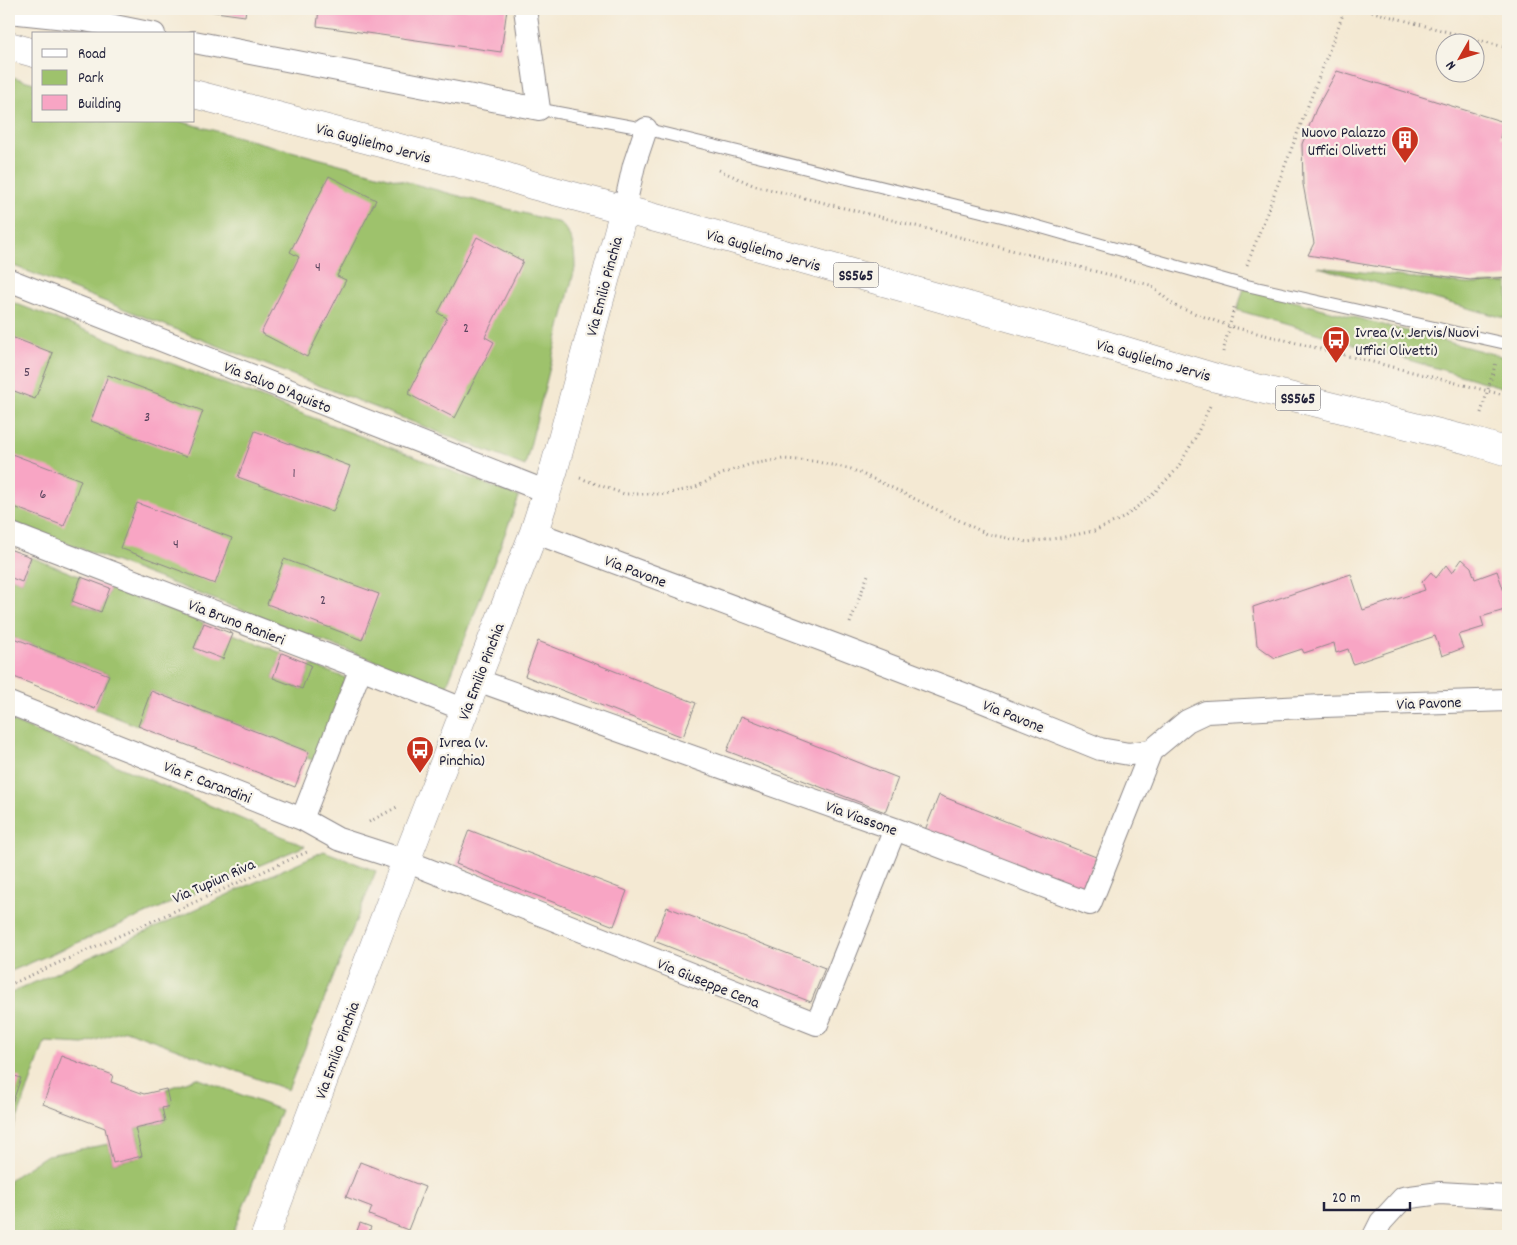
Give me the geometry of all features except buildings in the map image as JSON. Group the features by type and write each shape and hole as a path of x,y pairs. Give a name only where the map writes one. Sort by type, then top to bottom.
{"main road":[{"path":"9,46 32,52"},
{"name":"Via Guglielmo Jervis","path":"195,94 488,171 532,185 1089,340 1216,378 1472,441 1508,452"},
{"name":"Via Emilio Pinchia","path":"265,1236 406,861 534,532 550,481 624,210"}],"street":[{"path":"195,42 538,108 525,9"},
{"path":"9,12 85,20 144,32"},
{"path":"624,210 634,165 646,129"},
{"name":"Via Salvo D'Aquisto","path":"9,280 550,481"},
{"name":"Via Pavone","path":"534,532 841,647 1100,749 1129,754 1151,751 1187,721 1206,712 1508,700"},
{"name":"Via Bruno Ranieri","path":"9,533 361,668 465,710"},
{"path":"302,818 361,668"},
{"name":"Via Viassone","path":"477,680 895,829 1090,904 1151,751"},
{"name":"Via F. Carandini","path":"9,703 302,818 338,838 406,861"},
{"name":"Via Giuseppe Cena","path":"406,861 817,1024 895,829"},
{"path":"1374,1236 1381,1222 1403,1198 1440,1193 1508,1197"}],"lane":[{"path":"538,108 646,129 1008,218 1240,284 1505,343"}],"path":[{"path":"550,481 624,494 665,494 694,488 722,474 751,464 783,459 813,461 851,470 987,534 1028,542 1094,531 1122,518 1151,496 1177,468 1195,438 1208,410 1240,284 1345,9"},
{"path":"1362,9 1508,48"},
{"path":"718,169 753,185 1150,285 1175,306 1229,326 1508,396"},
{"path":"1472,441 1505,343"},
{"path":"841,647 869,572"},
{"name":"Via Tupiun Riva","path":"9,985 338,838 396,808 428,804"}],"green space":[{"path":"9,76 32,82 32,122 183,122 560,223 568,233 572,244 575,268 525,466 9,264"},
{"path":"1318,267 1467,284 1508,283 1508,319"},
{"path":"1244,288 1508,358 1508,389 1237,310"},
{"path":"9,301 519,497 446,688 9,521"},
{"path":"31,557 81,577 72,601 101,612 110,588 204,623 194,648 233,634 282,653 273,678 302,689 311,665 346,678 315,761 307,758 308,752 151,691 138,726 95,709 109,675 9,636 9,577 22,582"},
{"path":"9,720 305,846 9,972"},
{"path":"324,851 376,871 288,1090 126,1030 84,1044 45,1042 16,1122 9,1136 9,994"},
{"path":"197,1078 281,1110 232,1236 9,1236 9,1180 47,1155 109,1144 113,1163 142,1156 135,1128 165,1121 162,1108 170,1106 166,1089"}],"place":[{"name":"Nuovo Palazzo Uffici Olivetti","path":"1405,164"},
{"name":"Ivrea (v. Jervis/Nuovi Uffici Olivetti)","path":"1336,364"},
{"name":"Ivrea (v. Pinchia)","path":"420,774"}]}
